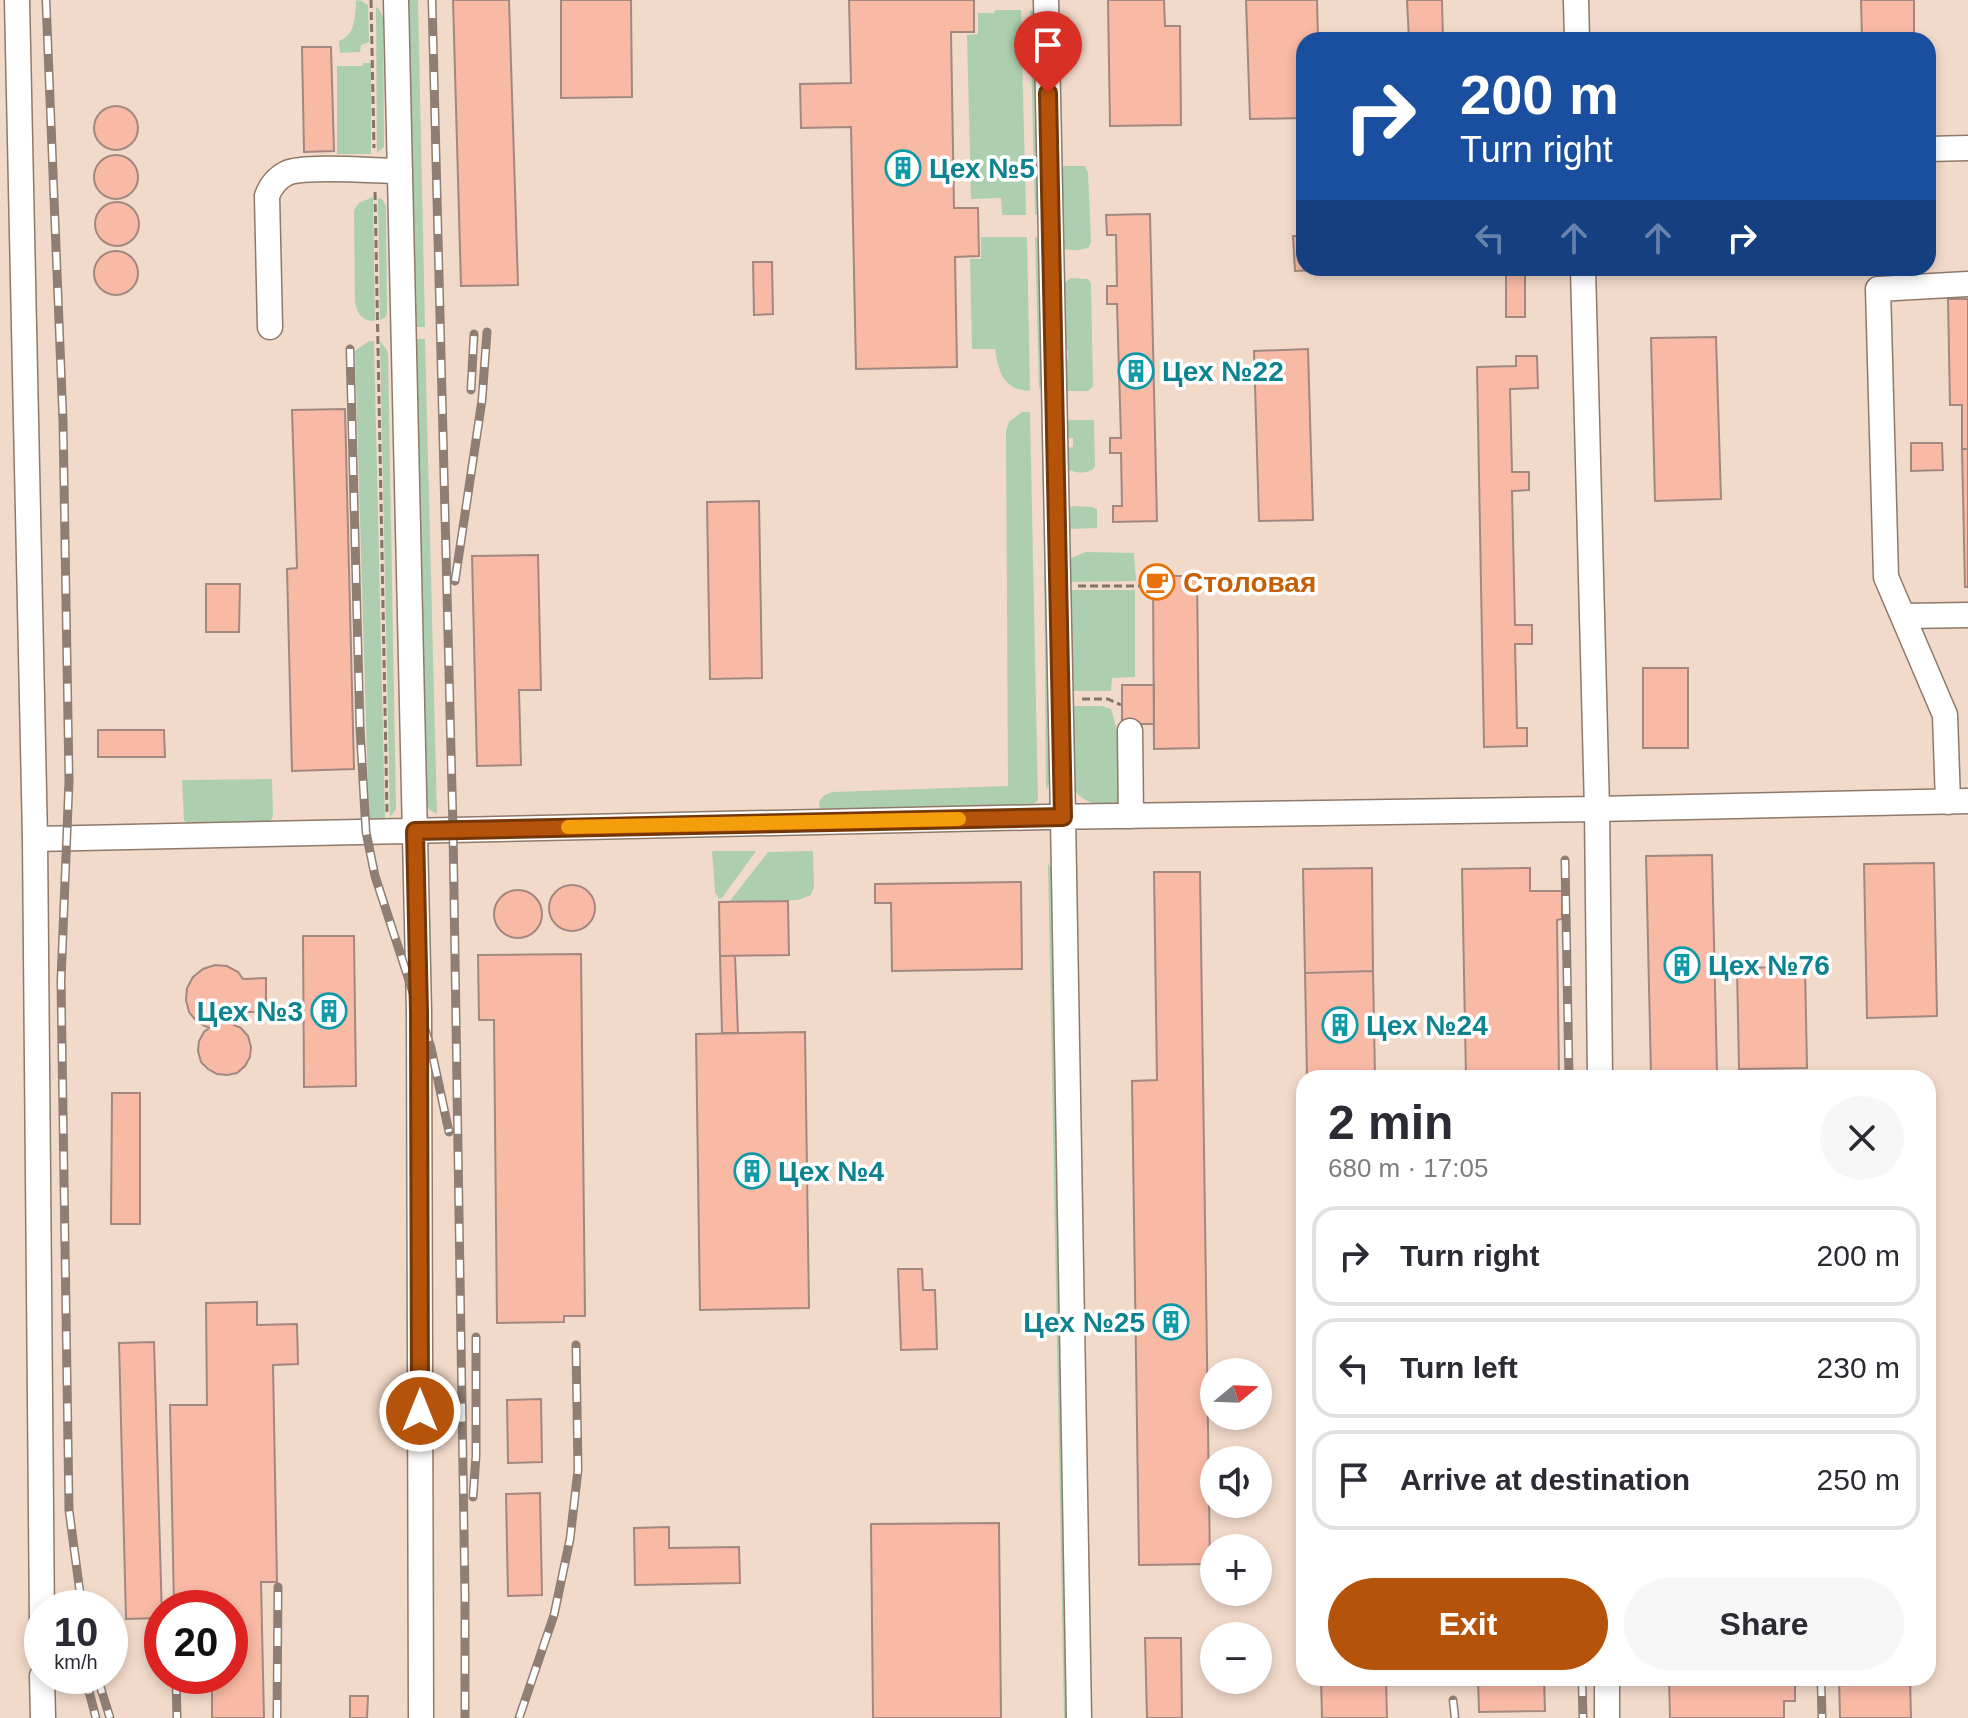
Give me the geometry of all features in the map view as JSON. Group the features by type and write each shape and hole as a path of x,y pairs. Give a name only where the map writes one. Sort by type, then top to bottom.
{"lane":[{"path":"17,0 35,839 42,1590"},
{"path":"396,0 419,1012 421,1718"},
{"path":"1046,0 1079,1718"},
{"path":"1576,0 1577,32"},
{"path":"1936,149 1968,148"},
{"path":"270,327 267,196 271,186 291,171 400,171"},
{"path":"1583,276 1597,809 1600,1070"},
{"path":"35,839 1958,801 1945,715 1886,577 1878,289 1968,284"},
{"path":"1904,616 1968,615"},
{"path":"1130,731 1131,816"},
{"path":"1607,1686 1607,1718"},
{"path":"42,1694 43,1718"}],"path":[{"path":"371,0 388,832"},
{"path":"1058,586 1153,586"},
{"path":"1061,700 1108,699 1121,705"}],"green space":[{"path":"356,0 368,5 369,42 361,45 360,52 340,53 339,41 349,34 354,24"},
{"path":"402,0 418,0 425,327 409,327"},
{"path":"376,7 383,17 384,147 377,153"},
{"path":"995,10 1021,10 1026,215 1002,215 1001,198 971,199 967,35 978,34 978,13 994,13"},
{"path":"1030,10 1034,12 1039,212 1035,215"},
{"path":"363,63 371,63 371,154 337,154 337,66 363,66"},
{"path":"1064,166 1085,166 1088,173 1091,241 1089,247 1083,249 1062,248 1059,170"},
{"path":"373,197 375,321 361,316 355,303 354,210 359,203"},
{"path":"378,198 386,206 387,313 380,320"},
{"path":"1035,236 1040,242 1043,385 1039,389"},
{"path":"981,237 1027,237 1030,391 1008,383 998,365 995,349 972,349 970,259 981,259"},
{"path":"1071,278 1088,279 1091,283 1093,386 1088,391 1066,391 1063,360 1068,359 1068,350 1062,350 1060,286"},
{"path":"409,339 425,339 437,814 424,802"},
{"path":"374,341 385,822 369,823 355,351"},
{"path":"380,341 388,355 396,809 390,817"},
{"path":"1022,412 1030,412 1038,800 1032,806 823,815 820,800 832,792 1008,786 1006,431 1009,422"},
{"path":"1069,420 1094,420 1095,467 1089,471 1068,469 1067,448 1073,447 1073,438 1067,438 1066,423"},
{"path":"1072,506 1097,509 1097,528 1071,529 1066,523 1067,510"},
{"path":"1044,542 1047,544 1052,778 1046,790"},
{"path":"1086,552 1134,553 1136,581 1068,582 1069,559"},
{"path":"1068,590 1135,590 1135,677 1112,678 1111,691 1072,691"},
{"path":"1071,708 1111,709 1118,733 1119,802 1116,806 1088,801 1074,790"},
{"path":"272,779 273,816 270,822 189,825 184,820 182,780"},
{"path":"712,851 756,851 719,899 715,892"},
{"path":"813,851 814,887 811,895 798,900 729,902 768,852"},
{"path":"1048,863 1053,870 1070,1718 1064,1718"}],"building":[{"path":"453,0 509,0 518,285 461,286"},
{"path":"561,0 631,0 632,97 561,98"},
{"name":"Цех №5","path":"849,0 974,0 974,32 951,32 954,208 978,208 979,256 955,257 957,367 856,369 851,127 801,128 800,84 851,83"},
{"path":"1108,0 1164,0 1165,26 1180,26 1181,125 1110,126"},
{"path":"1246,0 1317,0 1318,32 1296,32 1296,118 1250,119"},
{"path":"1407,0 1442,0 1443,32 1409,32"},
{"path":"1861,0 1914,0 1914,32 1862,32"},
{"path":"302,47 331,47 334,151 304,152"},
{"path":"116,106 132,112 138,128 132,144 116,150 100,144 94,128 100,112"},
{"path":"116,155 132,161 138,177 132,193 116,199 100,193 94,177 100,161"},
{"path":"117,202 133,208 139,224 133,240 117,246 101,240 95,224 101,208"},
{"name":"Цех №22","path":"1150,214 1157,521 1113,522 1113,506 1122,506 1121,453 1110,453 1110,438 1121,438 1117,304 1107,304 1107,286 1117,286 1116,235 1107,235 1106,215"},
{"path":"1293,236 1296,236 1295,271"},
{"path":"116,251 132,257 138,273 132,289 116,295 100,289 94,273 100,257"},
{"path":"753,262 772,262 773,314 754,315"},
{"path":"1506,276 1525,276 1525,317 1506,317"},
{"path":"1948,299 1968,299 1968,449 1962,449 1962,405 1950,405"},
{"path":"1716,337 1721,499 1655,501 1651,338"},
{"path":"1308,349 1313,520 1259,521 1254,351"},
{"path":"1516,356 1537,356 1538,388 1510,389 1512,472 1529,472 1529,490 1512,491 1515,625 1532,625 1532,644 1515,644 1517,728 1527,728 1527,746 1484,747 1477,367 1516,366"},
{"path":"345,409 354,769 292,771 287,569 297,568 292,410"},
{"path":"1911,443 1942,443 1943,470 1911,471"},
{"path":"1962,449 1968,449 1968,587 1965,587"},
{"path":"759,501 762,678 710,679 707,502"},
{"path":"538,555 541,690 519,690 521,765 477,766 472,556"},
{"path":"1153,576 1197,576 1199,748 1154,749"},
{"path":"206,584 240,584 239,632 206,632"},
{"path":"1643,668 1688,668 1688,748 1643,748"},
{"path":"1122,685 1154,685 1154,724 1122,724"},
{"path":"98,730 164,730 165,757 98,757"},
{"name":"Цех №76","path":"1712,855 1717,1070 1651,1070 1646,856"},
{"path":"1934,863 1937,1016 1867,1018 1864,864"},
{"path":"1372,868 1373,971 1305,973 1303,869"},
{"path":"1530,868 1530,891 1562,891 1562,919 1557,920 1559,1070 1466,1070 1462,869"},
{"name":"Цех №25","path":"1154,872 1200,872 1207,1358 1200,1358 1200,1430 1208,1430 1208,1446 1200,1446 1200,1518 1209,1518 1210,1534 1200,1534 1200,1564 1139,1565 1132,1081 1157,1080"},
{"path":"1021,882 1022,969 892,971 891,903 875,903 875,884"},
{"path":"572,885 588,892 595,908 588,924 572,931 556,924 549,908 556,892"},
{"path":"518,890 535,897 542,914 535,931 518,938 501,931 494,914 501,897"},
{"path":"788,901 789,955 720,956 719,902"},
{"name":"Цех №3","path":"303,936 354,936 356,1086 304,1087"},
{"path":"581,954 585,1316 564,1316 564,1322 497,1323 494,1020 479,1020 478,955"},
{"path":"720,956 735,956 738,1033 722,1033"},
{"path":"215,965 227,966 243,979 266,978 266,1012 246,1012 234,1025 248,1036 250,1057 237,1073 227,1075 217,1074 201,1062 199,1041 209,1028 197,1022 189,1012 186,1000 187,988 193,977"},
{"path":"1805,967 1807,1068 1739,1069 1737,968"},
{"name":"Цех №24","path":"1373,971 1375,1070 1307,1070 1305,973"},
{"name":"Цех №4","path":"805,1032 809,1308 700,1310 696,1034"},
{"path":"112,1093 140,1093 140,1224 111,1224"},
{"path":"898,1269 922,1269 923,1290 935,1290 937,1349 901,1350"},
{"path":"257,1302 257,1325 297,1324 298,1364 273,1365 277,1582 261,1582 264,1718 212,1718 212,1694 248,1694 248,1590 174,1590 170,1405 207,1405 206,1303"},
{"path":"154,1342 161,1590 144,1590 144,1618 128,1619 128,1590 125,1590 119,1343"},
{"path":"541,1399 542,1462 508,1463 507,1400"},
{"path":"540,1493 542,1595 508,1596 506,1494"},
{"path":"999,1523 1001,1718 873,1718 871,1524"},
{"path":"669,1527 669,1548 739,1547 740,1583 635,1585 634,1528"},
{"path":"1145,1638 1181,1638 1182,1718 1147,1718"},
{"path":"1321,1686 1386,1686 1387,1718 1322,1718"},
{"path":"1478,1686 1544,1686 1545,1711 1479,1712"},
{"path":"1669,1686 1795,1686 1795,1701 1784,1701 1784,1718 1670,1718"},
{"path":"1839,1686 1910,1686 1911,1718 1840,1718"},
{"path":"350,1696 368,1696 367,1718 350,1718"}],"railway":[{"path":"46,0 63,421 69,781 61,981 69,1510 80,1590"},
{"path":"432,0 453,830 465,1718"},
{"path":"455,581 482,400 487,332"},
{"path":"471,390 474,334"},
{"path":"350,349 360,728 366,832 375,876 431,1048 449,1132"},
{"path":"1565,860 1569,1070"},
{"path":"473,1497 476,1337"},
{"path":"519,1718 554,1615 570,1539 578,1470 576,1345"},
{"path":"277,1718 278,1587"},
{"path":"1582,1686 1583,1718"},
{"path":"1821,1686 1822,1718"},
{"path":"90,1694 96,1718"},
{"path":"103,1694 110,1718"},
{"path":"176,1694 177,1718"},
{"path":"1453,1700 1455,1718"}],"slow traffic":[{"path":"568,827 959,819"}],"place":[{"name":"Цех №5","path":"903,168"},
{"name":"Цех №22","path":"1136,371"},
{"name":"Столовая","path":"1157,582"},
{"name":"Цех №76","path":"1682,965"},
{"name":"Цех №3","path":"329,1011"},
{"name":"Цех №24","path":"1340,1025"},
{"name":"Цех №4","path":"752,1171"},
{"name":"Цех №25","path":"1171,1322"}],"route":[{"path":"420,1411 419,1012 415,831 1063,817 1048,93"}]}
